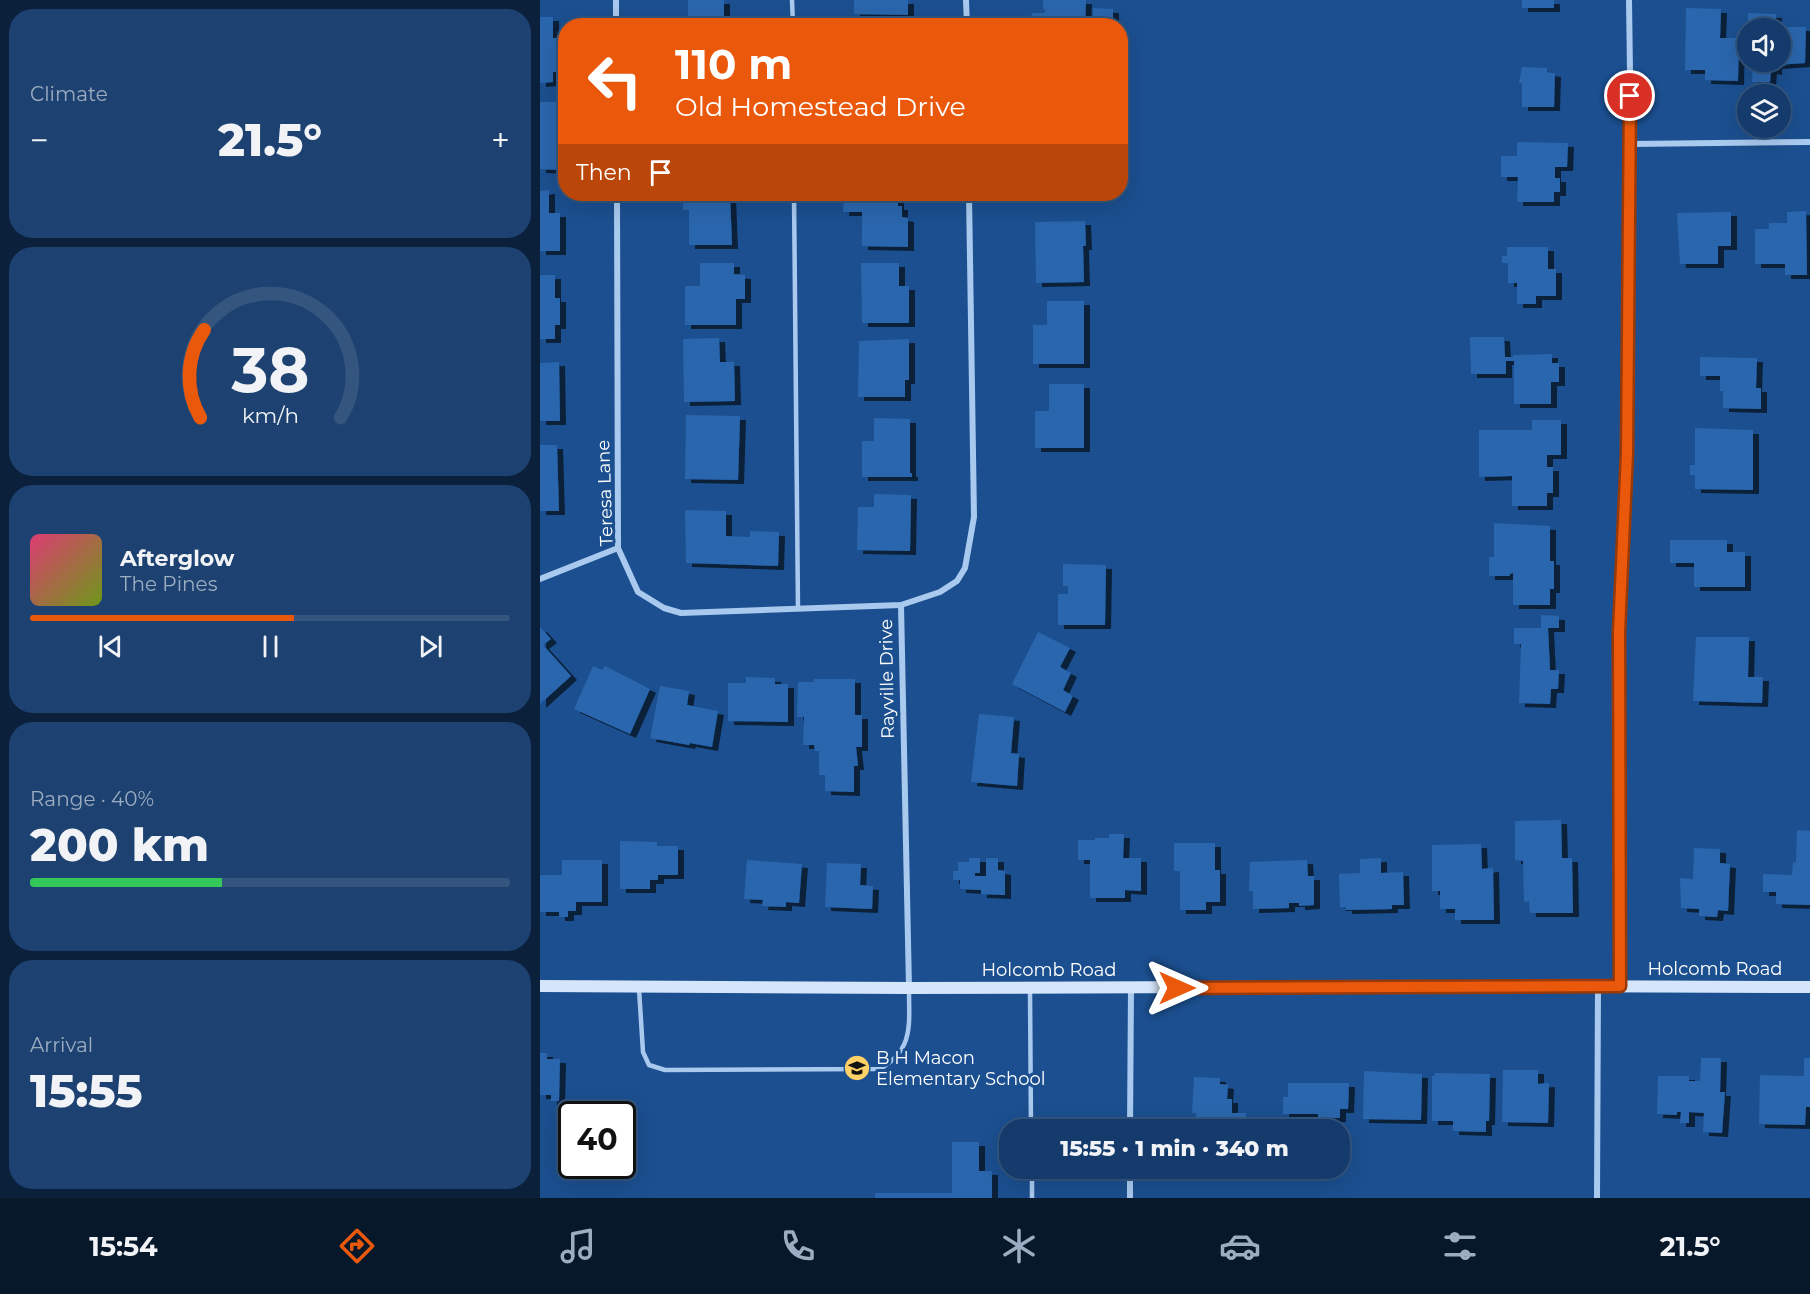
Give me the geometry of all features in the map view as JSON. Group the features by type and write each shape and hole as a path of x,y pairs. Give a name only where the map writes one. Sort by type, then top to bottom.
{"street":[{"path":"616,0 616,18"},
{"path":"966,0 967,18"},
{"path":"1620,986 1619,632 1627,453 1631,144 1629,0"},
{"path":"1631,144 1810,142"},
{"name":"Teresa Lane","path":"617,201 618,548 638,591 664,608 681,613 901,605"},
{"name":"Rayville Drive","path":"909,988 901,605 940,591 957,581 965,568 974,517 969,201"},
{"path":"540,579 618,548"},
{"name":"Holcomb Road","path":"540,986 1810,987"},
{"path":"1597,1198 1598,986"},
{"path":"1130,1119 1131,988"},
{"path":"1130,1179 1130,1198"}],"lane":[{"path":"792,0 793,18"},
{"path":"794,201 798,609"},
{"path":"639,986 643,1052 649,1065 665,1070 880,1069 900,1053 907,1041 909,988"},
{"path":"1030,987 1031,1119"},
{"path":"1032,1179 1032,1198"}],"building":[{"path":"688,0 724,0 724,17 688,16"},
{"path":"854,0 908,0 908,15 854,14"},
{"path":"1043,0 1086,0 1085,18 1032,18 1032,13 1045,13"},
{"path":"1522,0 1554,0 1554,8 1522,8"},
{"path":"1093,8 1113,9 1113,18 1093,18"},
{"path":"1686,8 1721,9 1720,38 1737,38 1738,81 1705,80 1705,70 1685,70"},
{"path":"1748,13 1776,14 1776,18 1748,18"},
{"path":"540,17 553,17 553,38 558,38 558,72 553,72 553,82 540,83"},
{"path":"1791,27 1806,27 1805,63 1791,64"},
{"path":"1522,67 1547,68 1547,72 1555,73 1554,107 1522,107 1522,83 1519,83"},
{"path":"1752,72 1771,72 1770,82 1752,82"},
{"path":"540,102 556,102 558,170 540,169"},
{"path":"1517,142 1568,143 1567,167 1555,167 1555,178 1560,178 1560,192 1554,192 1554,202 1517,202 1518,177 1501,177 1501,156 1517,156"},
{"path":"549,190 549,213 560,213 560,251 540,251 540,191"},
{"path":"683,201 730,201 732,245 689,245 689,210 683,210"},
{"path":"844,201 898,201 898,206 902,206 902,217 908,218 908,247 862,246 862,212 843,212"},
{"path":"1806,211 1807,275 1785,275 1785,264 1755,264 1755,229 1769,229 1769,223 1787,223 1787,212"},
{"path":"1731,212 1731,246 1718,246 1718,264 1680,264 1677,213"},
{"path":"1085,221 1084,282 1036,283 1035,222"},
{"path":"1507,247 1548,247 1548,269 1556,269 1556,296 1536,296 1536,304 1517,304 1517,283 1508,283 1508,263 1502,263 1502,256 1507,256"},
{"path":"700,263 734,263 734,274 745,275 745,299 736,299 736,325 685,325 685,286 700,286"},
{"path":"861,263 899,263 899,286 909,286 909,323 862,323"},
{"path":"540,275 555,275 555,298 560,298 560,325 555,325 555,339 540,339"},
{"path":"1047,301 1084,301 1084,364 1033,364 1033,325 1047,325"},
{"path":"1470,337 1504,337 1505,357 1552,354 1552,363 1559,363 1559,382 1551,382 1551,404 1514,404 1514,361 1506,361 1506,374 1471,374"},
{"path":"719,338 720,362 734,362 735,401 684,402 683,339"},
{"path":"909,339 909,380 905,380 905,397 858,397 859,341"},
{"path":"1700,357 1757,358 1756,388 1761,388 1761,409 1723,408 1720,376 1700,376"},
{"path":"559,362 560,421 540,421 540,363"},
{"path":"1049,384 1084,384 1084,448 1035,448 1035,411 1049,411"},
{"path":"686,415 740,416 738,480 685,479"},
{"path":"874,418 910,419 910,473 912,477 862,477 862,441 874,441"},
{"path":"1532,420 1561,420 1561,455 1547,455 1547,467 1553,467 1553,493 1547,493 1547,506 1512,506 1512,476 1479,477 1479,430 1532,430"},
{"path":"1695,428 1753,430 1753,490 1695,489 1695,475 1690,475 1690,465 1695,465"},
{"path":"540,445 557,445 559,511 540,511"},
{"path":"874,494 911,495 910,551 857,550 858,507 874,507"},
{"path":"685,510 726,511 726,536 750,537 750,531 779,532 778,566 686,563"},
{"path":"1494,523 1550,526 1550,561 1554,561 1554,589 1550,589 1550,605 1513,605 1513,573 1510,576 1489,576 1489,557 1494,557"},
{"path":"1670,540 1727,540 1727,552 1745,552 1745,587 1694,587 1694,563 1670,563"},
{"path":"1063,564 1106,565 1105,625 1058,625 1058,594 1068,594 1068,586 1063,586"},
{"path":"1541,615 1559,616 1559,628 1548,628 1550,670 1559,670 1558,689 1551,689 1550,704 1519,703 1521,644 1514,644 1514,628 1541,628"},
{"path":"540,627 551,639 543,645 571,676 540,704"},
{"path":"1038,632 1070,648 1060,667 1071,673 1063,690 1073,696 1065,712 1012,684"},
{"path":"1696,637 1749,637 1748,677 1763,677 1762,703 1693,701"},
{"path":"593,666 602,670 605,666 650,689 630,734 574,709"},
{"path":"746,677 775,678 775,684 788,684 788,722 728,721 728,683 746,683"},
{"path":"814,679 855,679 855,715 862,715 862,747 856,747 858,766 854,766 854,792 825,791 825,775 819,775 819,751 815,751 814,745 803,745 804,717 797,717 798,682 814,682"},
{"path":"660,686 689,691 687,705 718,711 712,747 650,738"},
{"path":"979,714 1014,717 1011,753 1019,754 1017,786 971,782"},
{"path":"1561,820 1562,858 1572,858 1573,913 1530,913 1529,901 1524,902 1523,861 1515,860 1515,821"},
{"path":"1797,830 1810,831 1810,905 1776,904 1776,892 1763,892 1763,874 1792,875 1793,862 1796,863"},
{"path":"1109,834 1124,834 1123,858 1141,858 1141,891 1125,890 1125,898 1090,898 1090,860 1078,860 1078,840 1109,838"},
{"path":"620,841 657,842 657,846 678,846 678,875 658,875 658,880 650,880 650,889 620,889"},
{"path":"1174,843 1215,843 1215,870 1220,870 1220,902 1206,902 1206,910 1180,910 1180,871 1174,871"},
{"path":"1481,844 1482,869 1493,868 1494,920 1455,920 1455,909 1440,909 1440,891 1432,891 1432,845"},
{"path":"1694,848 1720,849 1720,863 1730,864 1728,911 1718,910 1717,917 1699,916 1699,909 1681,908 1680,878 1693,879"},
{"path":"969,858 980,858 980,873 975,873 975,876 986,876 986,858 998,858 998,870 1005,871 1005,895 981,894 981,890 960,889 960,880 953,880 953,871 958,871 958,862 969,862"},
{"path":"1381,858 1381,873 1403,872 1404,905 1392,905 1392,909 1346,910 1346,907 1340,907 1339,874 1360,873 1360,859"},
{"path":"562,860 602,860 602,902 576,902 576,911 568,911 568,917 559,917 559,912 540,912 540,875 562,875"},
{"path":"747,860 802,864 799,903 786,902 786,907 762,906 763,900 744,899"},
{"path":"1307,860 1308,876 1314,876 1314,905 1299,906 1299,903 1289,903 1289,908 1253,909 1253,891 1249,891 1250,862"},
{"path":"827,863 861,864 860,885 873,886 872,909 825,907"},
{"path":"540,1053 547,1053 547,1059 560,1059 559,1101 551,1101 551,1095 540,1095"},
{"path":"1701,1058 1721,1058 1720,1092 1725,1092 1722,1133 1703,1132 1704,1113 1689,1112 1689,1123 1680,1123 1681,1112 1677,1112 1677,1115 1657,1114 1658,1076 1689,1076 1689,1081 1700,1081"},
{"path":"1804,1058 1810,1058 1810,1107 1806,1107 1805,1125 1759,1124 1760,1075 1804,1076"},
{"path":"1503,1070 1538,1070 1538,1084 1549,1083 1548,1123 1502,1122"},
{"path":"1364,1071 1422,1074 1421,1120 1363,1119"},
{"path":"1435,1073 1490,1074 1489,1121 1486,1121 1486,1132 1453,1131 1453,1121 1432,1121 1432,1076 1435,1076"},
{"path":"1194,1077 1220,1078 1220,1084 1228,1085 1227,1099 1232,1099 1232,1113 1246,1113 1246,1119 1196,1119 1196,1113 1192,1113"},
{"path":"1288,1083 1349,1083 1348,1109 1340,1109 1340,1118 1318,1118 1318,1114 1283,1114 1283,1097 1288,1097"},
{"path":"952,1142 979,1142 979,1171 992,1171 992,1198 875,1198 875,1193 952,1193"}],"place":[{"name":"B H Macon Elementary School","path":"857,1068"}],"route":[{"path":"1177,988 1620,986 1619,632 1627,453 1630,96"}]}
